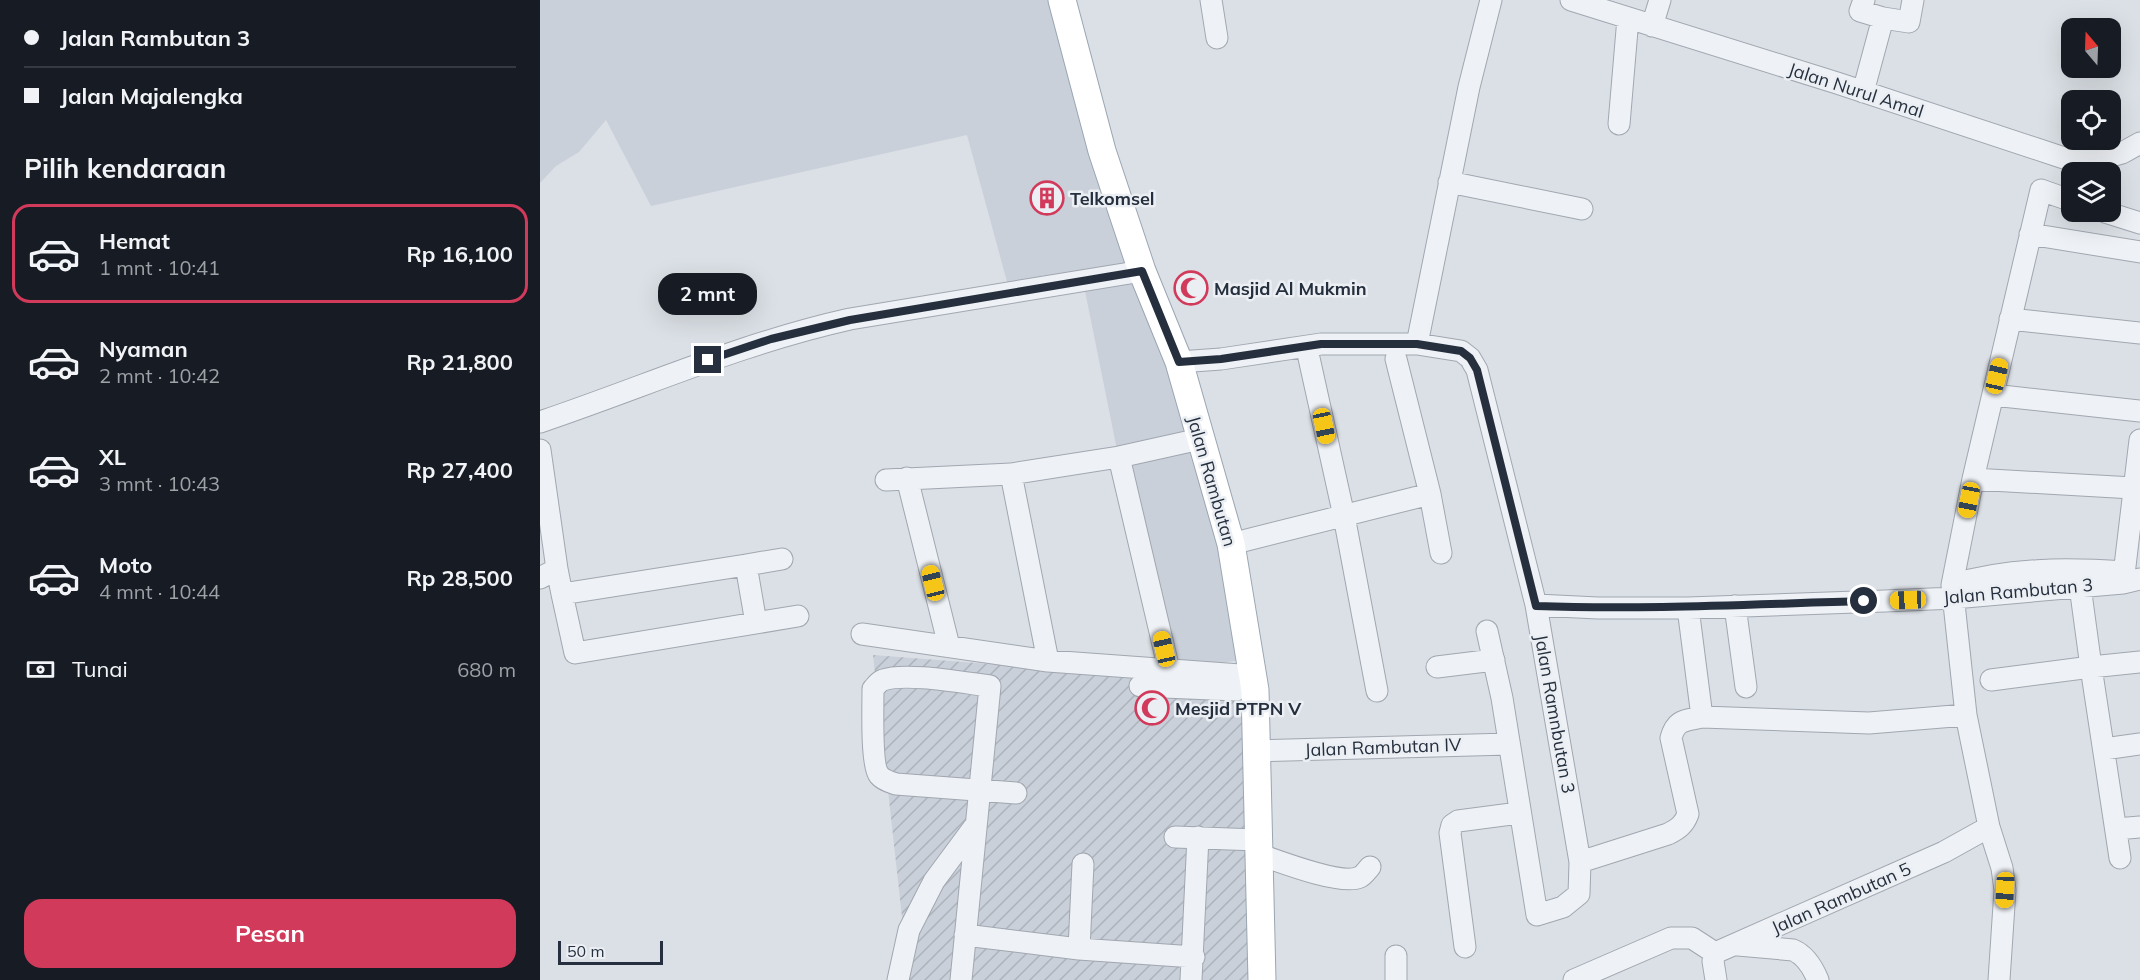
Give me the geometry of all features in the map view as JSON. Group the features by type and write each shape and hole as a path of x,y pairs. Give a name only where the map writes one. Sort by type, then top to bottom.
{"main road":[{"name":"Jalan Rambutan","path":"1062,0 1102,151 1142,271 1179,362 1231,544 1254,683 1262,980"}],"street":[{"path":"1211,0 1217,38"},
{"path":"1417,344 1469,87 1491,0"},
{"name":"Jalan Nurul Amal","path":"1571,0 1602,5 1628,18 1652,26 2064,158 2105,158 2122,153 2140,143"},
{"path":"1652,26 1660,0"},
{"path":"1864,0 1860,11 1883,18 1910,22 1913,0"},
{"path":"1619,124 1628,18"},
{"path":"1863,92 1883,18"},
{"path":"1449,182 1582,209"},
{"path":"1999,980 2005,890 2002,868 1989,827 1966,715 1953,592 1973,479 2041,190 2061,197"},
{"path":"2121,217 2140,223"},
{"path":"2031,234 2140,252"},
{"path":"540,422 708,360 813,328 1142,271"},
{"path":"2010,320 2140,333"},
{"name":"Jalan Ramnbutan 3","path":"1179,362 1221,359 1321,344 1417,344 1461,351 1470,358 1477,370 1536,606 1580,862 1579,894 1563,907 1537,915 1519,813"},
{"path":"1309,358 1344,516 1377,691"},
{"path":"1395,359 1431,494 1441,553"},
{"path":"1993,395 2140,411"},
{"path":"886,480 1011,474 1119,458 1200,438"},
{"path":"1953,592 1976,578 2031,570 2088,569 2129,578 2133,488 2140,441"},
{"path":"540,450 549,573 562,594 575,653 798,616"},
{"path":"1119,458 1169,670"},
{"path":"1011,474 1048,661"},
{"path":"907,478 949,646"},
{"path":"1973,479 2133,488"},
{"path":"1231,544 1431,494"},
{"path":"562,594 783,559"},
{"path":"747,565 756,623"},
{"name":"Jalan Rambutan 3","path":"1536,606 1598,608 1735,606 2080,586 2129,578"},
{"path":"2080,586 2120,858"},
{"path":"1735,606 1746,687"},
{"path":"1688,608 1702,717"},
{"path":"1465,946 1450,833 1452,825 1458,821 1519,813 1509,744 1487,631"},
{"path":"862,634 1048,661 1169,670 1254,683"},
{"path":"1437,668 1494,660"},
{"path":"1991,680 2140,662"},
{"path":"961,980 978,791 990,686 923,678 880,681 873,689 875,760 879,775 885,780 896,784 978,791 1016,793"},
{"path":"1140,686 1254,683"},
{"path":"1580,862 1668,834 1685,821 1688,814 1671,738 1674,728 1679,723 1702,717 1869,723 1966,715"},
{"name":"Jalan Rambutan IV","path":"1256,750 1509,744"},
{"path":"2104,748 2140,744"},
{"path":"898,980 909,930 934,881 975,825"},
{"name":"Jalan Rambutan 5","path":"1715,953 1944,852 1989,827"},
{"path":"2116,829 2140,827"},
{"path":"1175,837 1198,837 1258,847 1320,874 1347,880 1359,877 1370,867"},
{"path":"1191,980 1194,957 1198,837"},
{"path":"1079,949 1083,864"},
{"path":"965,935 1079,949 1194,957"},
{"path":"1574,980 1671,938 1692,938 1715,953 1713,962 1716,980"},
{"path":"1737,945 1793,950 1800,953 1818,980"},
{"path":"1396,956 1396,980"}],"shaded area":[{"path":"540,0 1053,0 1169,361 1220,538 1243,649 1235,661 1185,667 1170,655 1117,450 1082,276 1009,289 967,135 651,206 606,120 579,152 556,166 540,183"},
{"path":"873,655 1248,684 1256,980 909,980"}],"place":[{"name":"Telkomsel","path":"1047,198"},
{"name":"Masjid Al Mukmin","path":"1191,288"},
{"name":"Mesjid PTPN V","path":"1152,708"}],"route":[{"path":"708,360 771,339 850,320 1142,271 1179,362 1221,359 1321,344 1417,344 1456,349 1465,354 1477,370 1536,606 1688,608 1864,601"}]}
